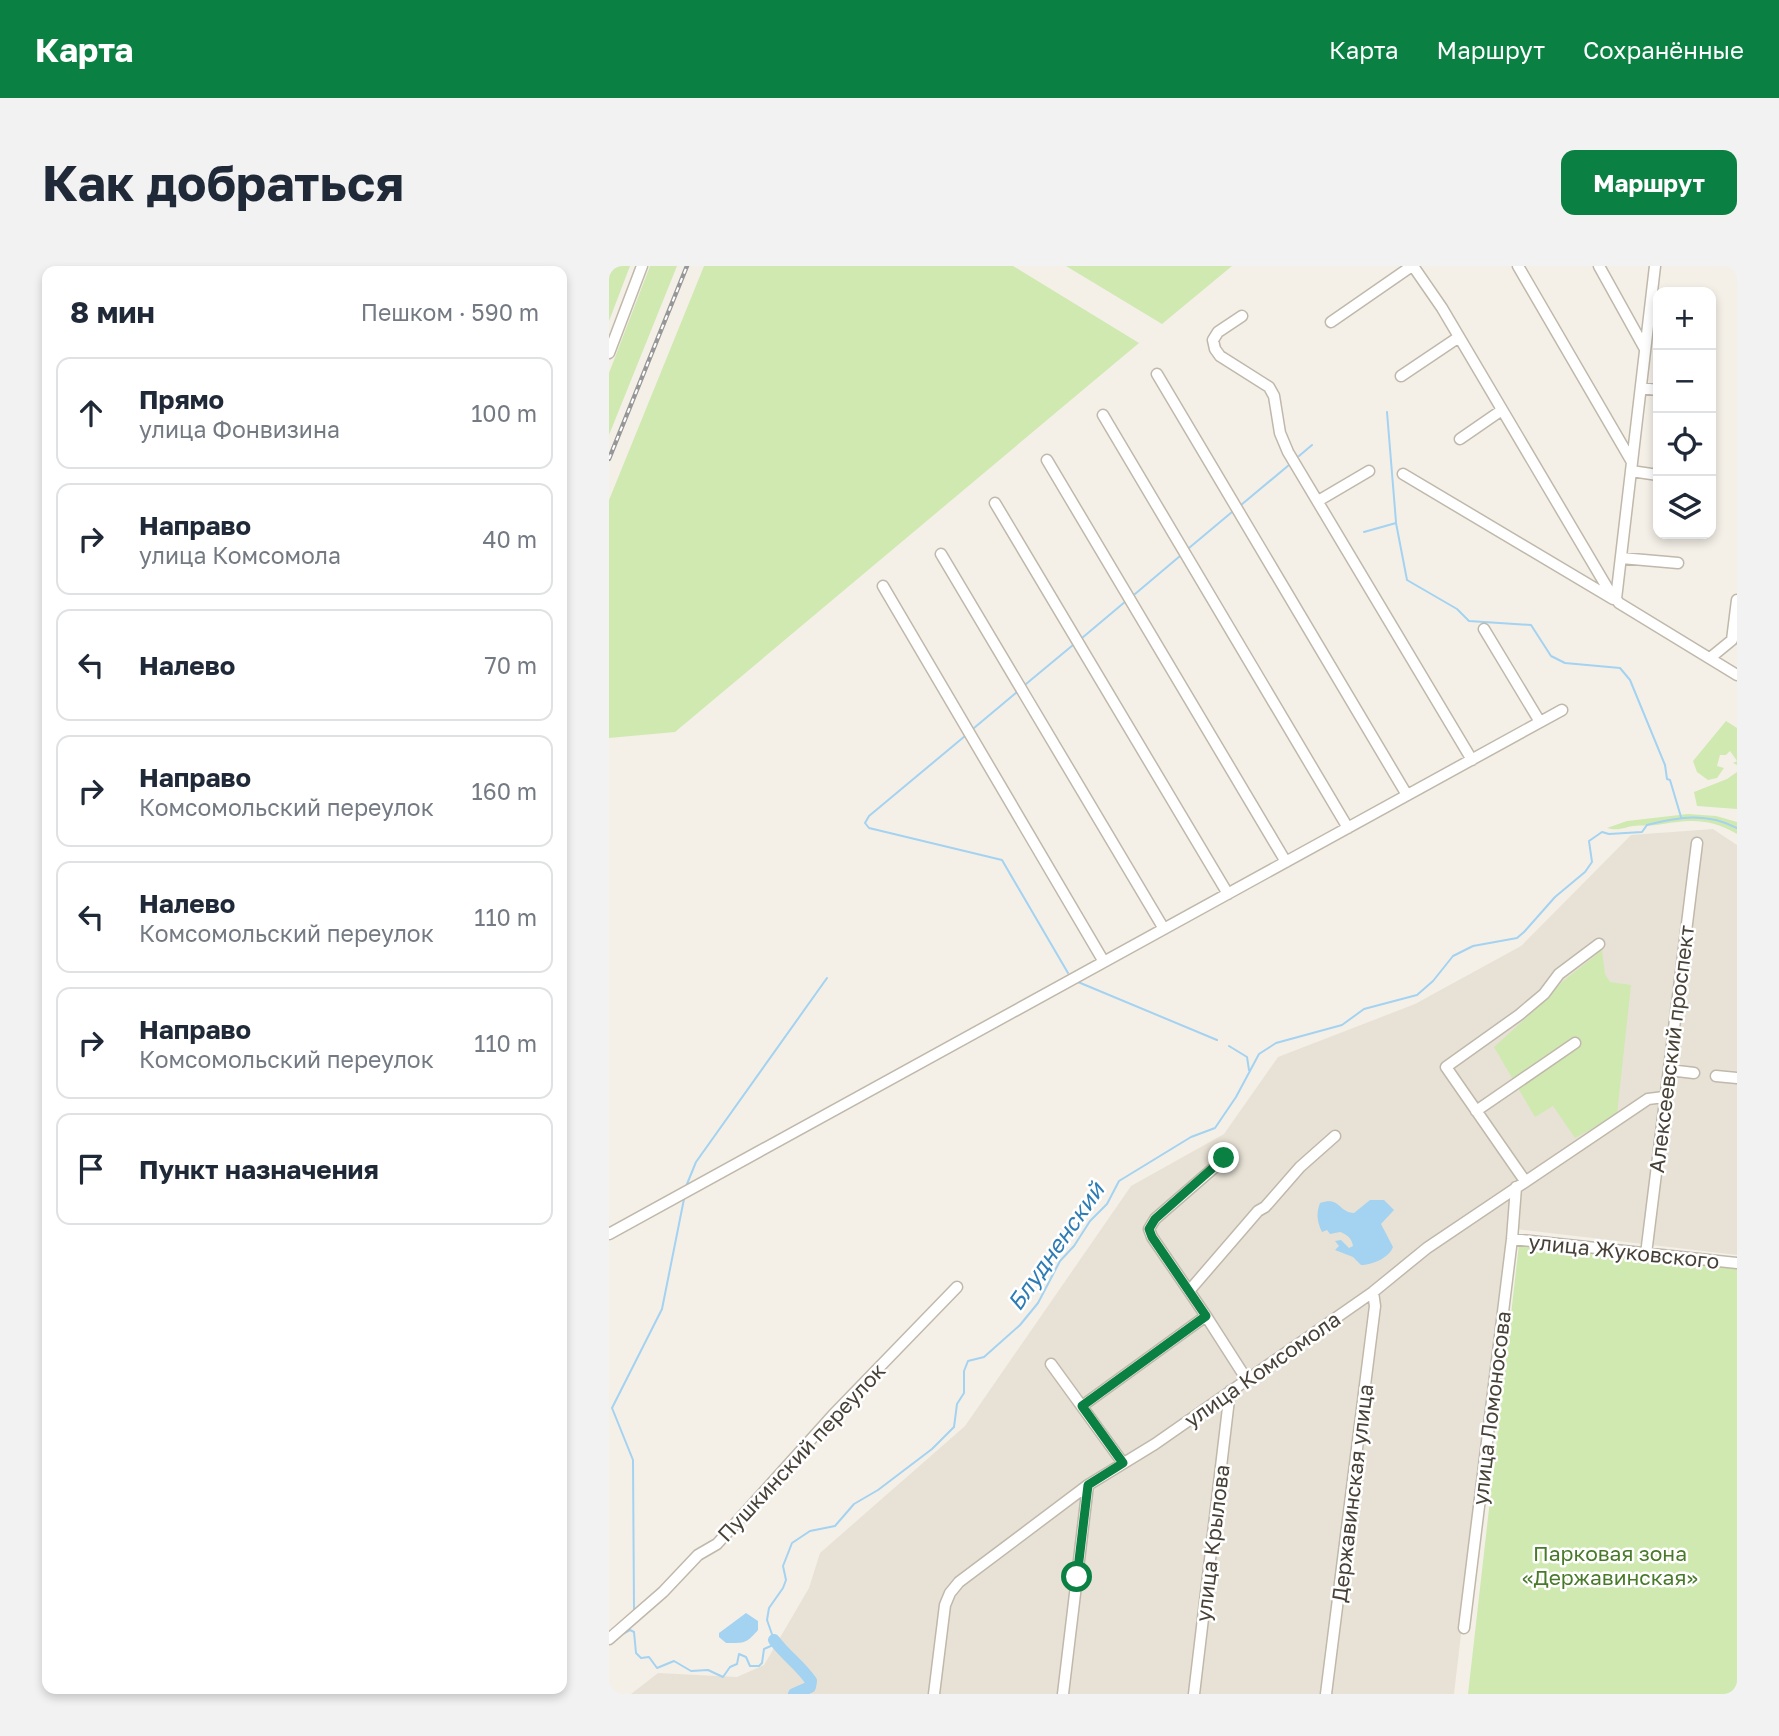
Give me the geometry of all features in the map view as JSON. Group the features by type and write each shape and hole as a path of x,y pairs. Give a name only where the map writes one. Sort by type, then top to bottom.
{"street":[{"path":"609,353 642,266"},
{"path":"1331,322 1412,266 1459,337 1617,601"},
{"path":"1518,266 1632,467 1653,473"},
{"path":"1598,266 1645,350"},
{"path":"1655,266 1655,287"},
{"path":"1617,601 1645,350 1653,312"},
{"path":"1242,316 1218,332 1213,340 1215,349 1220,356 1269,387 1274,396 1280,433 1288,452 1472,760"},
{"path":"1401,376 1459,337"},
{"path":"1157,374 1407,795"},
{"path":"1641,388 1653,389"},
{"path":"1460,439 1502,410"},
{"path":"1103,415 1348,828"},
{"path":"1047,460 1286,862"},
{"path":"1318,502 1369,471"},
{"path":"1403,474 1737,675"},
{"path":"995,503 1228,894"},
{"path":"941,554 1164,929"},
{"path":"1621,558 1678,563"},
{"path":"883,586 1104,962"},
{"path":"1710,658 1732,640 1737,600"},
{"path":"1484,629 1540,722"},
{"path":"609,1234 1562,710"},
{"name":"Алексеевский проспект","path":"1646,1254 1697,843"},
{"path":"1520,1184 1476,1111 1445,1067 1519,1015 1544,994 1559,974 1599,944"},
{"path":"1476,1111 1574,1043"},
{"path":"1669,1070 1694,1073"},
{"path":"1716,1076 1737,1078"},
{"name":"улица Комсомола","path":"934,1694 945,1605 959,1582 1088,1485 1155,1444 1247,1380 1373,1292 1427,1248 1520,1184 1648,1099 1664,1097"},
{"path":"1189,1291 1258,1211 1265,1207 1300,1167 1335,1136"},
{"path":"1224,1158 1155,1219 1149,1229 1247,1380"},
{"name":"улица Ломоносова","path":"1464,1628 1520,1184"},
{"name":"улица Жуковского","path":"1512,1239 1737,1263"},
{"name":"Пушкинский переулок","path":"609,1639 663,1592 698,1555 717,1544 833,1415 957,1287"},
{"name":"Державинская улица","path":"1326,1694 1375,1306 1373,1292"},
{"path":"1082,1406 1206,1316"},
{"path":"1051,1364 1123,1463"},
{"name":"улица Крылова","path":"1194,1694 1230,1391"},
{"path":"1063,1694 1088,1485"}],"shaded area":[{"path":"1713,829 1737,845 1737,1255 1516,1229 1508,1234 1454,1694 631,1694 658,1673 737,1677 764,1665 809,1588 820,1553 965,1426 1131,1186 1224,1134 1278,1057 1415,1004 1521,946 1631,835"}],"green space":[{"path":"609,266 630,266 609,321"},
{"path":"650,266 677,266 609,435 609,373"},
{"path":"704,266 1013,266 1139,343 675,732 609,738 609,500"},
{"path":"1066,266 1232,266 1162,324"},
{"path":"1726,721 1737,728 1737,761 1730,751 1726,755 1720,755 1717,766 1724,768 1717,778 1708,780 1697,772 1693,761"},
{"path":"1737,772 1737,809 1697,806 1694,792 1727,779"},
{"path":"1688,814 1716,816 1737,822 1737,834 1698,821 1607,828 1627,821"},
{"path":"1602,950 1605,974 1610,982 1631,985 1617,1115 1575,1138 1553,1106 1535,1117 1494,1047 1562,982"},
{"name":"Парковая зона «Державинская»","path":"1519,1244 1737,1269 1737,1694 1468,1694"}],"water":[{"path":"1370,1200 1384,1200 1394,1210 1381,1224 1393,1247 1380,1260 1361,1265 1353,1257 1335,1250 1339,1246 1335,1241 1341,1240 1349,1248 1353,1246 1346,1235 1340,1232 1322,1232 1318,1211 1320,1203 1331,1201 1354,1213"},
{"path":"746,1613 758,1621 758,1630 750,1638 741,1643 726,1643 719,1637 719,1633"}],"waterway":[{"path":"1387,412 1396,522"},
{"path":"1299,456 1312,445"},
{"path":"1241,505 1289,465"},
{"path":"1189,548 1232,512"},
{"path":"1364,532 1396,523 1407,580 1457,609 1469,621 1531,625 1551,656 1565,663 1620,668 1630,680 1665,765 1667,779 1670,780 1681,817"},
{"path":"1135,594 1180,556"},
{"path":"1082,638 1126,601"},
{"path":"1026,684 1073,645"},
{"path":"974,728 1017,692"},
{"path":"965,736 869,816 865,823 869,828 1002,860 1068,973"},
{"name":"Блудненский","path":"619,1636 630,1630 634,1632 636,1653 641,1658 649,1657 657,1668 674,1661 691,1671 708,1670 723,1677 730,1667 737,1664 739,1654 746,1657 750,1666 759,1666 764,1649 773,1645 774,1640 767,1620 769,1608 786,1580 783,1566 792,1543 810,1531 835,1526 854,1504 878,1490 932,1449 954,1427 957,1404 964,1393 964,1371 968,1361 984,1357 1020,1325 1038,1303 1060,1261 1074,1246 1090,1221 1107,1204 1119,1181 1191,1137 1215,1128 1236,1097 1259,1054 1276,1043 1342,1025 1364,1009 1417,995 1433,981 1453,956 1473,946 1517,938 1555,897 1585,872 1592,862 1589,841 1602,832 1642,832 1647,825 1692,818 1714,820 1737,828"},
{"path":"687,1184 696,1162 827,978"},
{"path":"1078,982 1217,1040"},
{"path":"1229,1046 1247,1057 1249,1070"},
{"path":"634,1610 633,1460 612,1408 662,1309 684,1199"},
{"path":"774,1640 811,1681 810,1687 794,1694"}],"railway":[{"path":"609,459 687,266"}],"route":[{"path":"1077,1577 1088,1485 1123,1463 1082,1406 1206,1316 1149,1229 1155,1219 1224,1158"}]}
